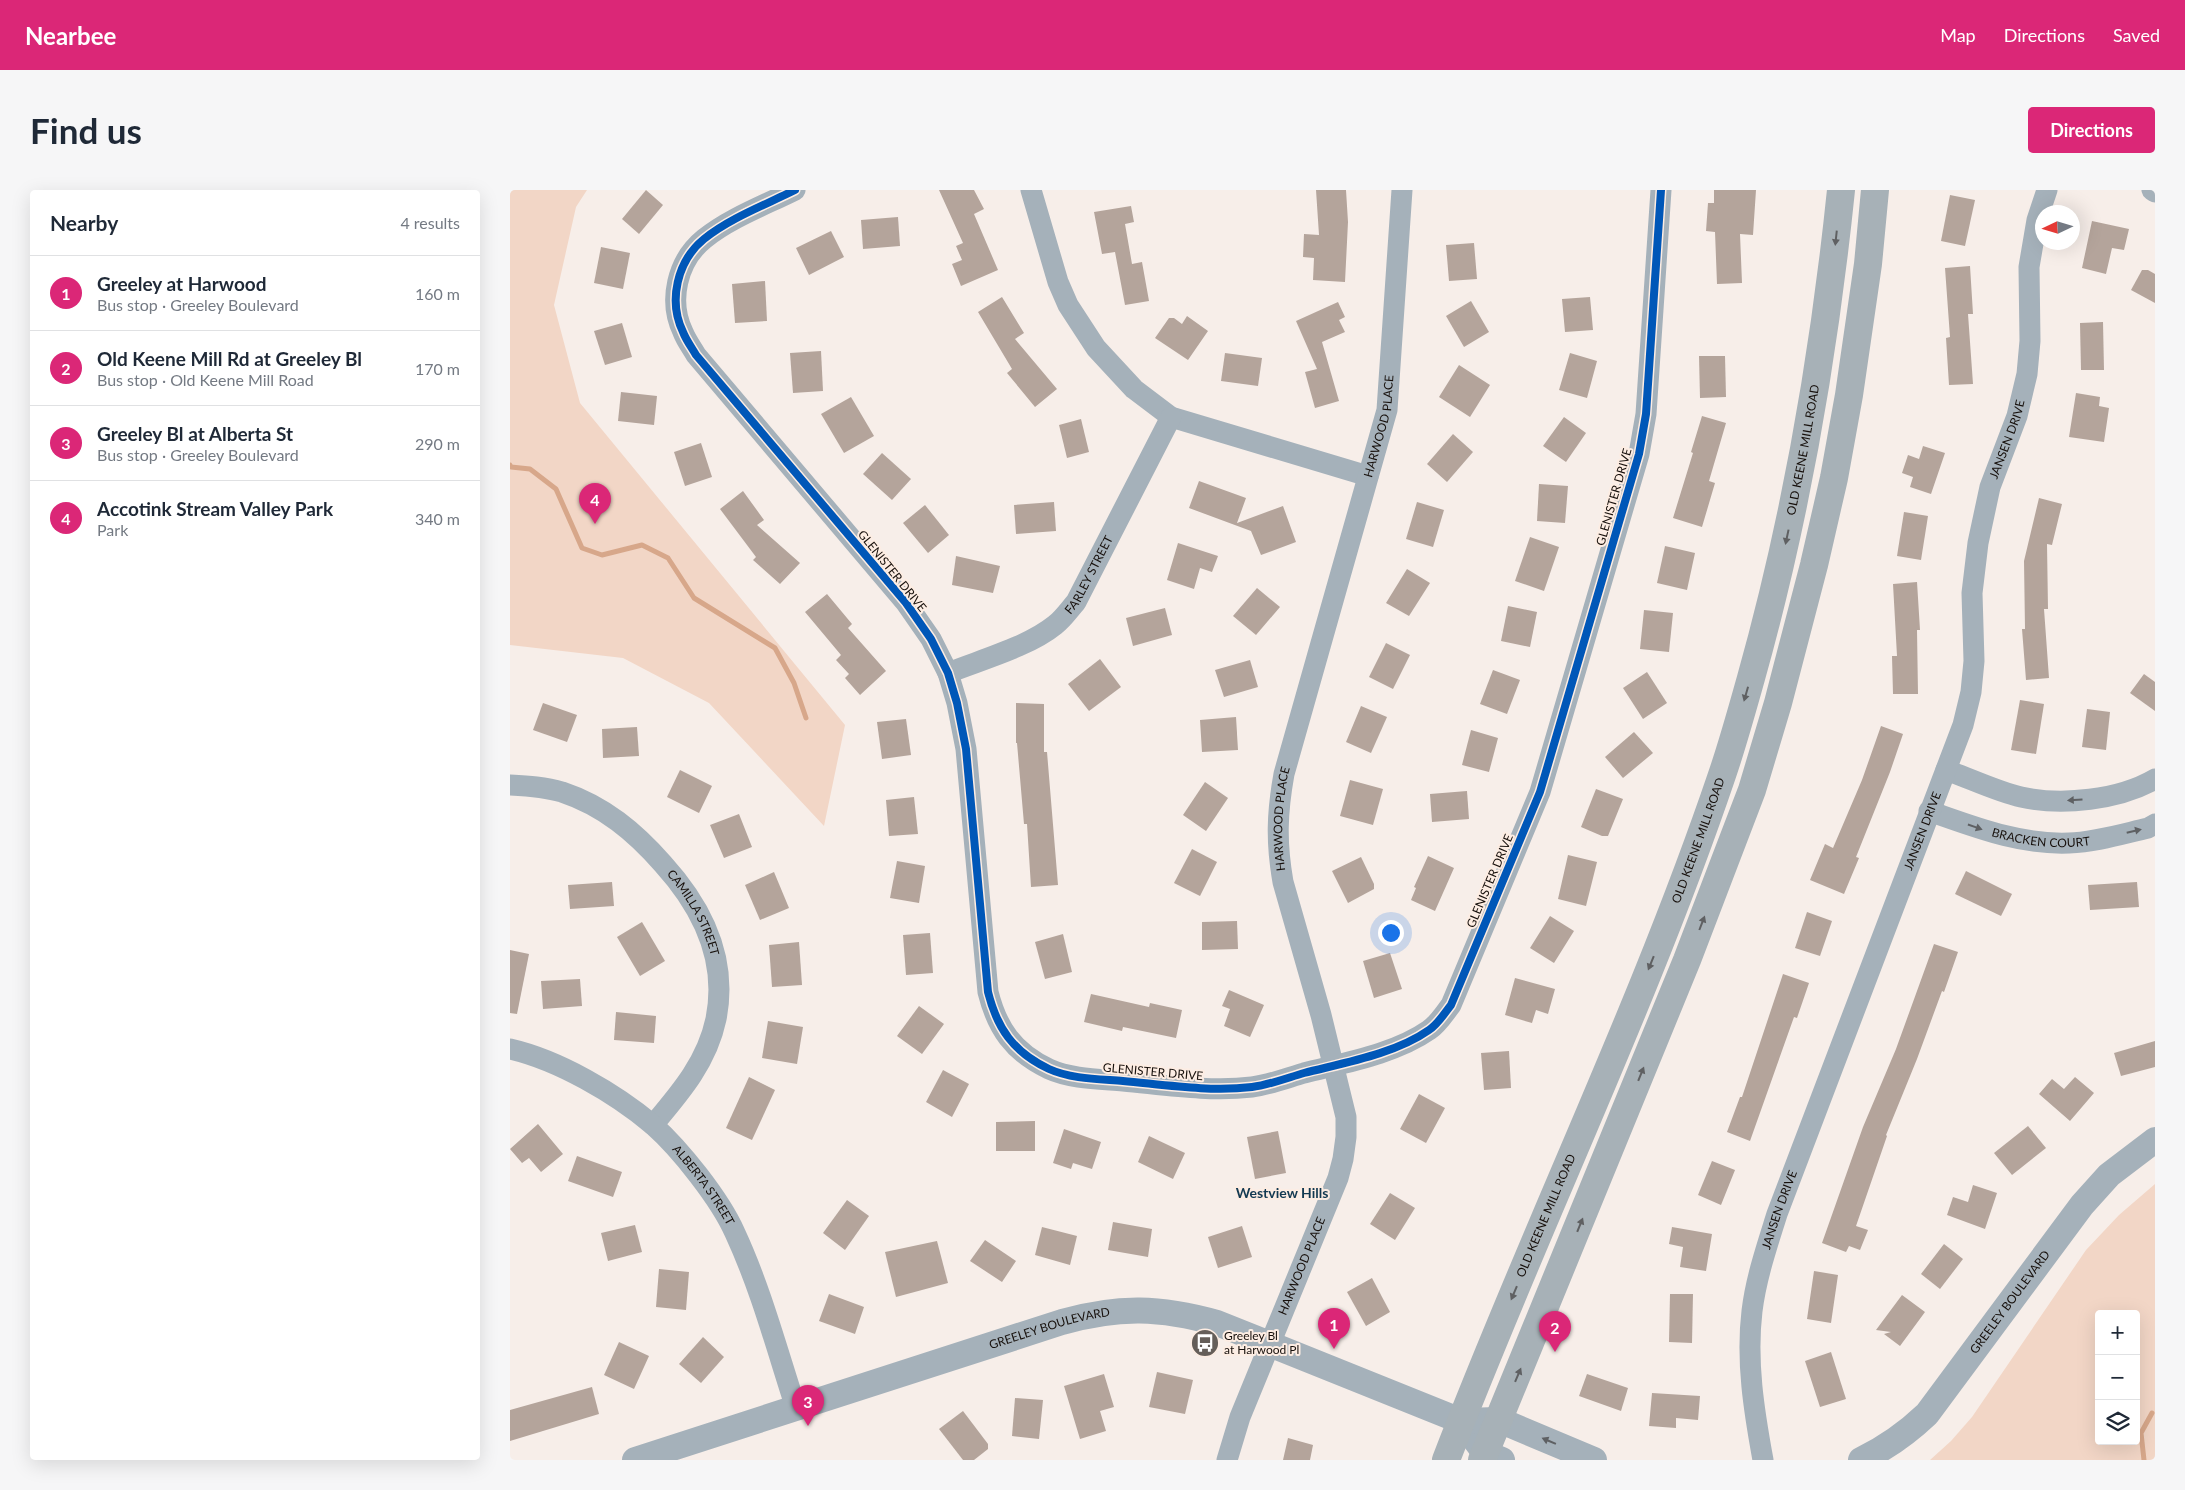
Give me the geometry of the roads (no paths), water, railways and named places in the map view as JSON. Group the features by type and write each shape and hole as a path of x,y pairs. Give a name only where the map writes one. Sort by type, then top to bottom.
{"main road":[{"name":"OLD KEENE MILL ROAD","path":"1446,1460 1660,941 1695,853 1724,771 1770,612 1793,507 1817,383 1841,190"},
{"path":"1490,1458 1499,1420 1723,870 1752,790 1776,712 1814,565 1834,478 1849,395 1868,264 1875,190"}],"street":[{"name":"GLENISTER DRIVE","path":"794,190 720,228 703,240 689,255 677,280 676,311 682,332 696,355 906,603 931,639 948,673 957,703 966,749 988,992 997,1022 1004,1034 1025,1055 1050,1069 1078,1077 1212,1089 1253,1087 1374,1054 1411,1041 1429,1030 1440,1020 1451,1005 1540,792 1638,454 1646,414 1661,190"},
{"path":"1030,190 1058,282 1081,327 1096,348 1134,389 1171,417 1368,476"},
{"name":"HARWOOD PLACE","path":"1227,1460 1240,1417 1338,1178 1343,1159 1346,1117 1334,1065 1283,882 1278,852 1277,828 1284,774 1387,410 1402,190"},
{"name":"JANSEN DRIVE","path":"1762,1460 1754,1413 1750,1358 1752,1311 1762,1261 1776,1214 1946,770 1962,725 1971,692 1974,661 1972,593 1978,543 1990,487 2017,416 2027,374 2030,341 2029,267 2037,220 2047,190"},
{"name":"FARLEY STREET","path":"948,673 1038,637 1056,625 1067,613 1076,602 1171,417"},
{"path":"1946,770 2021,797 2072,802 2112,794 2144,785 2155,779"},
{"name":"CAMILLA STREET","path":"510,785 562,792 588,803 615,818 644,842 680,883 695,905 708,930 718,966 719,985 716,1018 712,1035 704,1055 687,1085 653,1125"},
{"name":"BRACKEN COURT","path":"1929,811 2016,839 2044,843 2098,840 2148,828 2155,824"},
{"name":"ALBERTA STREET","path":"510,1049 548,1062 582,1078 609,1094 653,1125 694,1170 734,1231 753,1277 796,1408"},
{"name":"GREELEY BOULEVARD","path":"1861,1460 1902,1437 1927,1414 2082,1205 2109,1175 2155,1140"},
{"name":"GREELEY BOULEVARD","path":"636,1460 1062,1322 1111,1310 1146,1310 1188,1314 1217,1323 1461,1421 1499,1420 1594,1460"},
{"path":"1461,1421 1490,1458"}],"waterway":[{"path":"510,465 511,467 530,469 556,489 582,548 602,555 642,545 668,558 694,598 775,648 794,683 806,718"},
{"path":"2144,1460 2141,1433 2152,1413"}],"place":[{"name":"Accotink Stream Valley Park","path":"595,524"},
{"name":"Greeley Bl at Harwood Pl","path":"1205,1343"},
{"name":"Greeley at Harwood","path":"1334,1349"},
{"name":"Old Keene Mill Rd at Greeley Bl","path":"1555,1352"},
{"name":"Greeley Bl at Alberta St","path":"808,1426"}],"district":[{"name":"Westview Hills","path":"1282,1193"}]}
